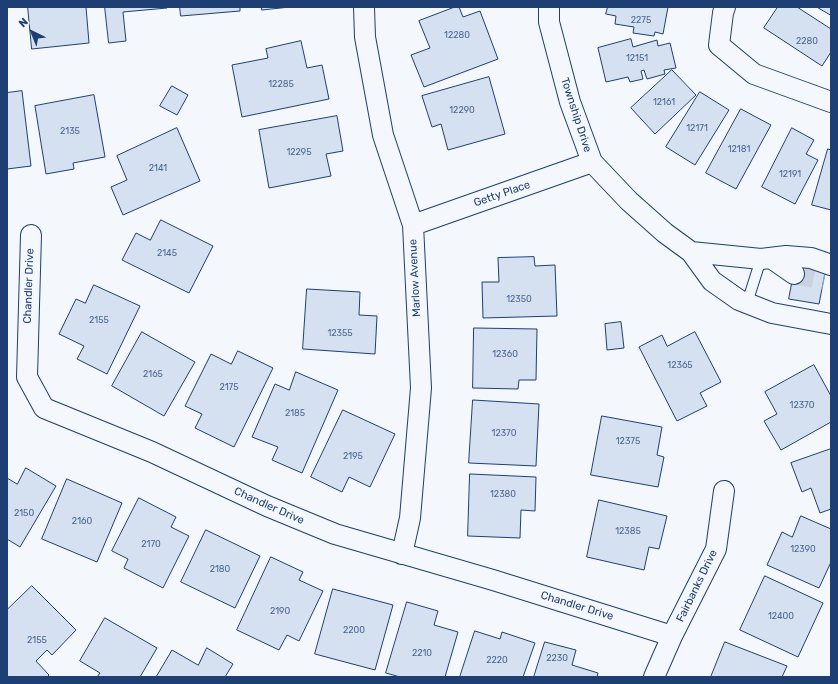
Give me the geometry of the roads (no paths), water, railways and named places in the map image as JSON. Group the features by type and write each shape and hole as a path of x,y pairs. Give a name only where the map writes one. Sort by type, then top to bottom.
{"street":[{"name":"Marlow Avenue","path":"364,7 365,37 384,135 413,225 421,388 410,518 402,554"},
{"name":"Township Drive","path":"549,7 549,22 570,102 592,162 629,201 665,233 691,252 712,281 739,300 772,313 831,324"},
{"path":"725,7 722,13 719,45 754,74 831,102"},
{"name":"Getty Place","path":"413,225 592,162"},
{"name":"Chandler Drive","path":"31,235 27,377 44,408 152,452 268,506 335,534 493,580 672,636"},
{"path":"691,252 766,258 811,258 829,274"},
{"path":"766,258 794,274"},
{"name":"Fairbanks Drive","path":"654,677 672,636 716,549 724,491"}],"lane":[{"path":"747,303 766,258"}],"tunnel":[{"path":"794,274 824,280"}]}
